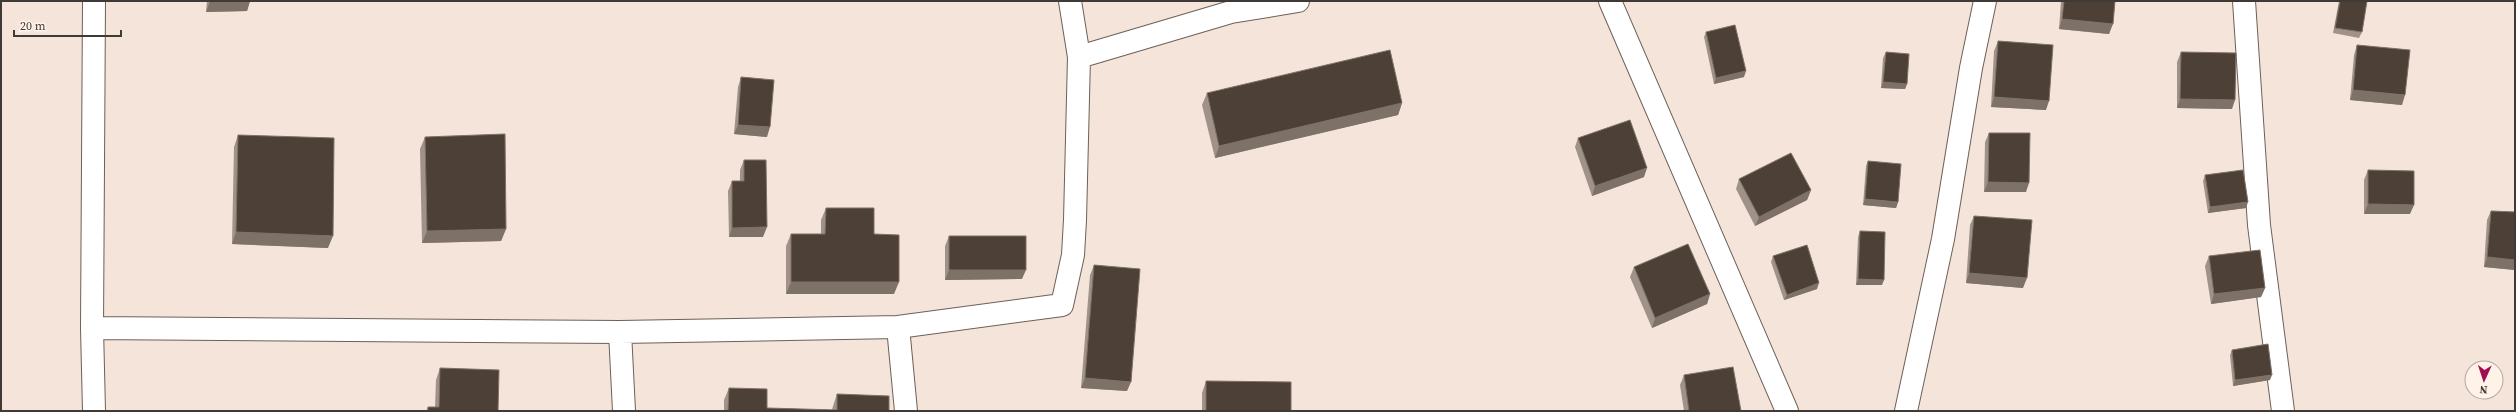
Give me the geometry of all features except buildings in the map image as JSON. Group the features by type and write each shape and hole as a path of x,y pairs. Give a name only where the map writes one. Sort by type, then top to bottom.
{"street":[{"path":"94,1 92,328 94,411"},
{"path":"92,328 620,332 898,327 1062,305 1073,255 1075,220 1079,57 1070,1"},
{"path":"1079,57 1231,12 1298,1"},
{"path":"1610,1 1787,411"},
{"path":"1906,411 1943,239 1971,68 1985,1"},
{"path":"2244,1 2259,225 2283,411"},
{"path":"898,327 906,411"},
{"path":"620,332 624,411"}]}
